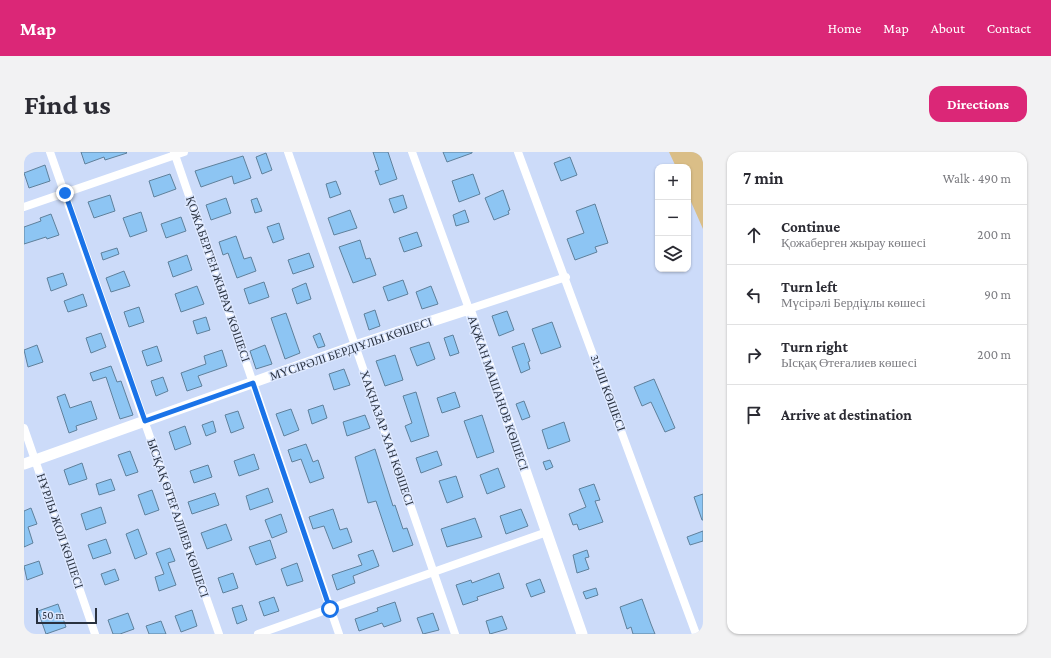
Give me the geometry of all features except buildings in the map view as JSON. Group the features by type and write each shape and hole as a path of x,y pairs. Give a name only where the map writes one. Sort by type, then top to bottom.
{"street":[{"name":"ЫСҚАҚ ӨТЕҒАЛИЕВ КӨШЕСІ","path":"50,152 219,634"},
{"path":"24,207 184,152"},
{"name":"ХАҚНАЗАР ХАН КӨШЕСІ","path":"288,152 456,634"},
{"name":"АҚЖАН МАШАНОВ КӨШЕСІ","path":"412,152 469,309 582,634"},
{"name":"31-ШІ КӨШЕСІ","path":"518,152 566,277 696,634"},
{"name":"ҚОЖАБЕРГЕН ЖЫРАУ КӨШЕСІ","path":"175,154 339,634"},
{"name":"МҮСІРӘЛІ БЕРДІҰЛЫ КӨШЕСІ","path":"24,464 355,346 566,277"},
{"name":"НҰРЛЫ ЖОЛ КӨШЕСІ","path":"24,428 95,634"},
{"path":"258,634 547,532"}],"shaded area":[{"path":"669,152 703,152 703,229 691,202 691,164 675,164"}],"route":[{"path":"65,193 145,421 253,383 330,609"}]}
